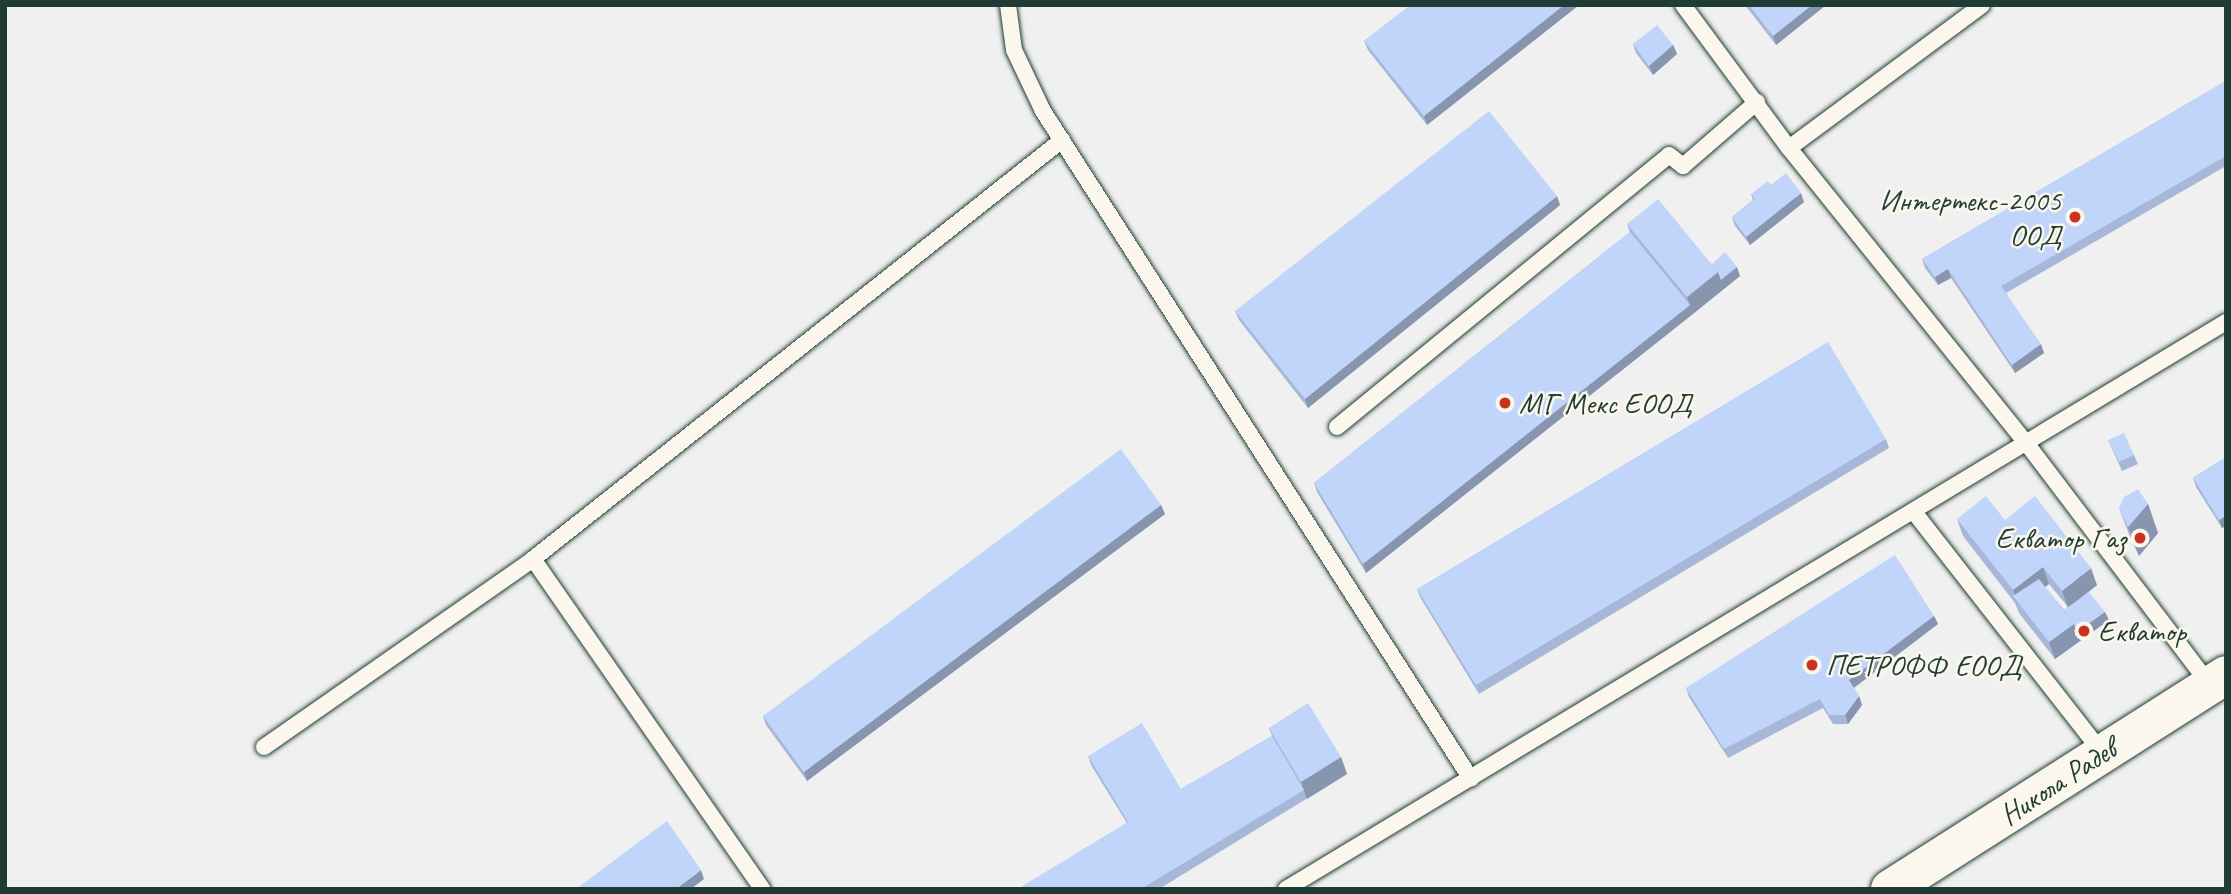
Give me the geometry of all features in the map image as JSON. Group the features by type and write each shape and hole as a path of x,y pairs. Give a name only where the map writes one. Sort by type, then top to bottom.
{"street":[{"name":"Никола Радев","path":"1890,889 2218,680"}],"lane":[{"path":"1008,5 1014,50 1062,140 1471,779"},
{"path":"1683,5 1789,148 2218,680"},
{"path":"1789,148 1982,5"},
{"path":"1337,427 1669,155 1683,166 1757,102"},
{"path":"264,747 533,559 1062,140"},
{"path":"1286,889 2226,322"},
{"path":"1914,512 2102,753"},
{"path":"533,559 762,889"}],"building":[{"path":"1411,5 1564,5 1424,116 1364,41"},
{"path":"1749,5 1812,5 1773,36"},
{"path":"1657,25 1673,45 1649,66 1633,44"},
{"name":"Интертекс-2005 ООД","path":"2226,81 2226,156 2001,286 2041,344 2012,365 1948,269 1935,277 1922,259"},
{"path":"1489,111 1557,196 1305,399 1235,311"},
{"path":"1786,173 1801,193 1746,237 1732,217 1755,199 1751,194 1768,181 1771,185"},
{"path":"1658,199 1718,272 1687,297 1627,224"},
{"name":"МГ Мекс ЕООД","path":"1630,232 1690,305 1363,564 1314,483"},
{"path":"1725,252 1737,267 1721,280 1712,264"},
{"path":"1828,342 1886,439 1476,685 1417,589"},
{"path":"2124,433 2134,455 2119,462 2108,440"},
{"path":"1121,449 1161,505 804,772 763,716"},
{"path":"2226,457 2226,516 2219,520 2193,478"},
{"path":"2138,489 2148,504 2128,527 2119,508 2124,497"},
{"path":"1986,496 2005,520 2035,496 2091,568 2062,591 2043,567 2013,590 1957,519"},
{"name":"ПЕТРОФФ ЕООД","path":"1895,555 1934,616 1849,680 1859,696 1845,715 1829,715 1820,699 1724,749 1686,688"},
{"path":"2039,579 2074,624 2049,642 2013,596"},
{"path":"2089,592 2105,612 2077,632 2064,610"},
{"path":"1308,703 1341,757 1301,782 1269,728"},
{"path":"1142,723 1181,789 1272,736 1304,790 1141,889 1018,889 1128,822 1088,756"},
{"path":"667,821 701,870 676,889 576,889"}],"place":[{"name":"Интертекс-2005 ООД","path":"2075,217"},
{"name":"МГ Мекс ЕООД","path":"1505,403"},
{"name":"Екватор Газ","path":"2140,538"},
{"name":"Екватор","path":"2084,631"},
{"name":"ПЕТРОФФ ЕООД","path":"1812,665"}]}
